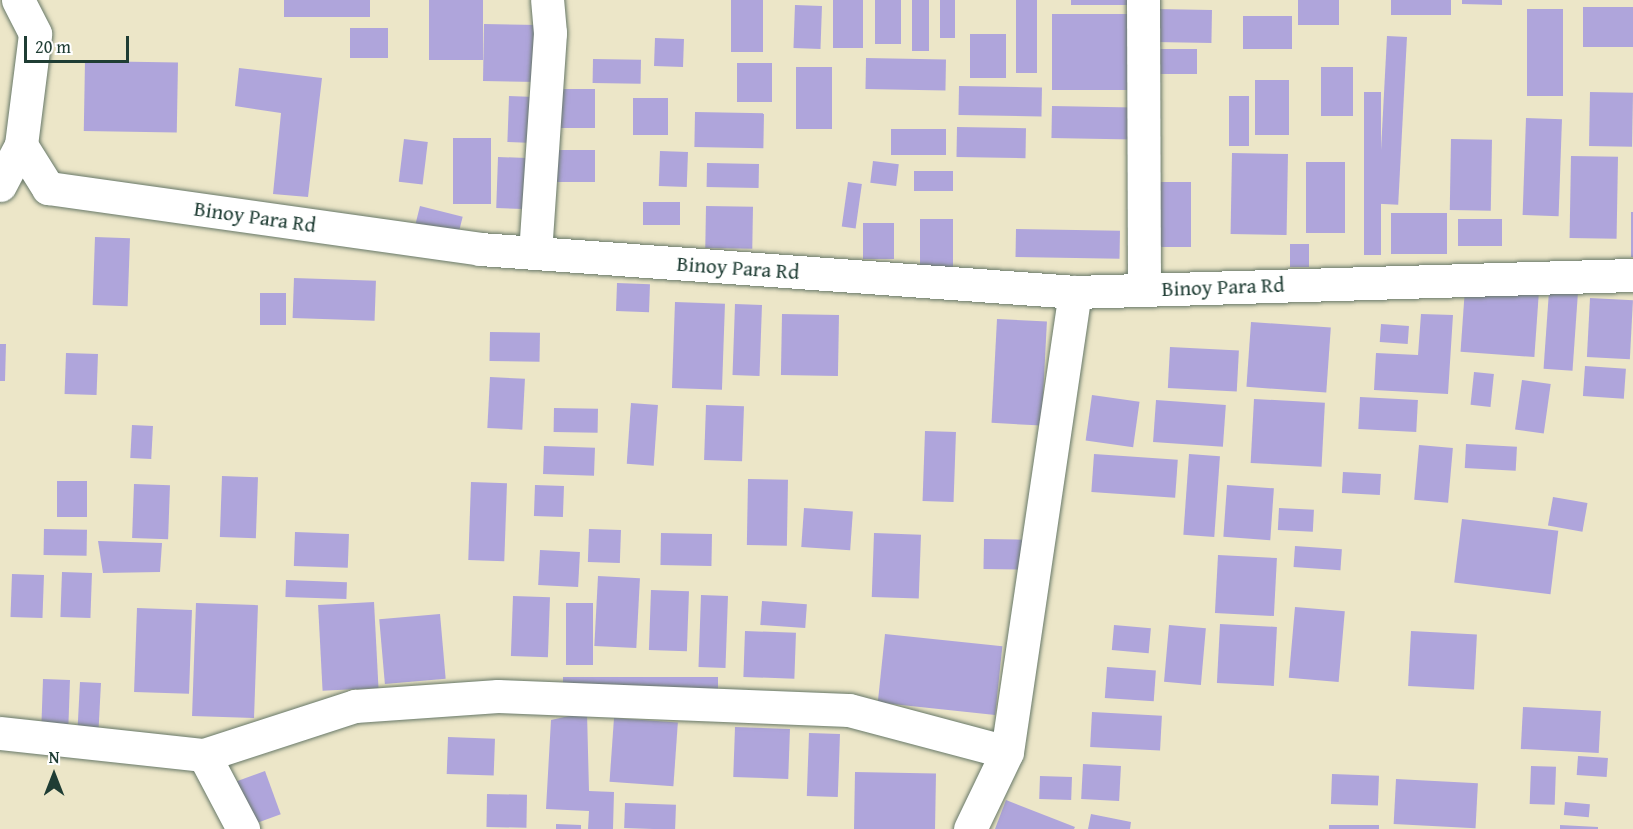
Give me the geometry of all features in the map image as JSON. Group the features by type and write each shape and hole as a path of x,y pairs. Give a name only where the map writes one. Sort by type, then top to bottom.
{"street":[{"path":"0,185 21,145 35,34 18,0"},
{"path":"535,253 550,33 548,0"},
{"path":"1143,0 1144,290"},
{"name":"Binoy Para Rd","path":"21,145 48,188 480,249 1075,292 1633,275"},
{"path":"970,829 1007,752 1075,292"},
{"path":"0,733 204,755 355,706 498,696 849,710 1007,752"},
{"path":"204,755 243,829"}],"building":[{"path":"284,0 370,0 370,17 284,17"},
{"path":"429,0 483,0 483,60 429,60"},
{"path":"731,0 763,0 763,52 731,52"},
{"path":"833,0 863,0 863,48 833,48"},
{"path":"875,0 901,0 901,44 875,44"},
{"path":"912,0 929,0 929,51 912,51"},
{"path":"940,0 955,0 955,38 940,38"},
{"path":"1016,0 1037,0 1037,73 1016,73"},
{"path":"1071,0 1130,0 1130,5 1071,5"},
{"path":"1298,0 1339,0 1339,25 1298,25"},
{"path":"1391,0 1451,0 1451,15 1391,15"},
{"path":"1462,0 1502,0 1502,5 1462,4"},
{"path":"795,5 822,6 820,49 793,48"},
{"path":"1583,7 1633,7 1633,47 1583,47"},
{"path":"1155,9 1212,10 1211,43 1154,42"},
{"path":"1527,9 1563,9 1563,96 1527,96"},
{"path":"1052,14 1131,14 1131,90 1052,90"},
{"path":"1243,16 1292,16 1292,49 1243,49"},
{"path":"484,24 539,25 538,82 483,81"},
{"path":"350,28 388,28 388,58 350,58"},
{"path":"970,34 1006,34 1006,78 970,78"},
{"path":"1387,36 1407,37 1398,205 1378,204"},
{"path":"655,38 684,39 683,67 654,66"},
{"path":"1150,49 1197,49 1197,74 1150,74"},
{"path":"866,58 946,59 945,90 865,89"},
{"path":"593,59 641,60 641,84 593,83"},
{"path":"85,61 178,63 177,133 84,131"},
{"path":"737,63 772,63 772,102 737,102"},
{"path":"796,67 832,67 832,129 796,129"},
{"path":"1321,67 1353,67 1353,116 1321,116"},
{"path":"239,68 322,78 308,197 273,194 281,113 235,106"},
{"path":"1255,80 1289,80 1289,135 1255,135"},
{"path":"959,86 1042,87 1041,116 958,115"},
{"path":"554,89 595,89 595,128 554,128"},
{"path":"1364,92 1381,92 1381,255 1364,255"},
{"path":"1590,92 1633,93 1632,147 1589,146"},
{"path":"509,96 535,97 533,143 507,142"},
{"path":"1229,96 1249,96 1249,146 1229,146"},
{"path":"633,98 668,98 668,135 633,135"},
{"path":"1052,106 1133,107 1132,139 1051,138"},
{"path":"695,112 764,113 763,148 694,147"},
{"path":"1526,118 1562,119 1559,216 1523,215"},
{"path":"957,127 1026,128 1025,158 956,157"},
{"path":"891,129 946,129 946,155 891,155"},
{"path":"453,138 491,138 491,204 453,204"},
{"path":"404,139 428,142 423,185 399,182"},
{"path":"1451,139 1492,140 1491,211 1450,210"},
{"path":"549,150 595,150 595,182 549,182"},
{"path":"660,151 688,152 687,187 659,186"},
{"path":"1232,153 1288,154 1287,235 1231,234"},
{"path":"1571,156 1618,157 1617,239 1570,238"},
{"path":"498,157 533,158 531,209 496,208"},
{"path":"873,161 899,164 896,186 870,183"},
{"path":"1306,162 1345,162 1345,233 1306,233"},
{"path":"707,163 759,164 759,188 707,187"},
{"path":"914,171 953,171 953,191 914,191"},
{"path":"848,182 862,184 856,229 842,227"},
{"path":"1156,182 1191,182 1191,247 1156,247"},
{"path":"643,202 680,202 680,225 643,225"},
{"path":"420,206 463,217 457,239 414,228"},
{"path":"706,206 753,207 752,249 705,248"},
{"path":"1631,212 1633,212 1633,257 1631,257"},
{"path":"1391,213 1447,213 1447,254 1391,254"},
{"path":"920,219 953,219 953,277 920,277"},
{"path":"1458,219 1502,219 1502,246 1458,246"},
{"path":"863,223 894,223 894,259 863,259"},
{"path":"1016,229 1120,231 1119,259 1016,257"},
{"path":"95,237 130,238 128,306 93,305"},
{"path":"1290,244 1309,244 1309,267 1290,267"},
{"path":"294,278 376,281 375,321 293,318"},
{"path":"617,283 650,284 649,312 616,311"},
{"path":"1465,288 1539,293 1534,357 1461,352"},
{"path":"1549,291 1578,293 1572,371 1544,369"},
{"path":"260,293 286,293 286,325 260,325"},
{"path":"1590,298 1633,300 1630,359 1587,357"},
{"path":"675,302 725,304 722,390 672,388"},
{"path":"735,304 762,305 760,376 733,375"},
{"path":"782,314 839,315 838,376 781,375"},
{"path":"1421,314 1453,315 1448,394 1374,390 1376,353 1418,355"},
{"path":"997,319 1047,322 1041,425 992,423"},
{"path":"1251,322 1331,328 1326,392 1246,387"},
{"path":"1381,324 1409,326 1408,344 1380,342"},
{"path":"490,332 540,333 539,362 489,361"},
{"path":"0,344 6,344 5,381 0,381"},
{"path":"1170,347 1239,351 1237,392 1168,388"},
{"path":"66,353 98,354 97,395 65,394"},
{"path":"1585,366 1626,369 1624,399 1583,396"},
{"path":"1474,372 1494,374 1490,407 1471,405"},
{"path":"490,377 525,379 522,430 487,428"},
{"path":"1522,380 1551,384 1544,434 1515,430"},
{"path":"1092,395 1140,402 1133,447 1086,441"},
{"path":"1360,397 1418,400 1416,432 1358,429"},
{"path":"1254,399 1325,403 1322,467 1251,463"},
{"path":"1156,400 1226,405 1223,447 1153,442"},
{"path":"631,403 658,405 654,466 627,464"},
{"path":"706,405 744,406 742,461 704,460"},
{"path":"554,408 598,409 598,433 554,432"},
{"path":"132,425 153,426 151,459 130,458"},
{"path":"925,431 956,432 954,502 923,501"},
{"path":"1466,444 1517,447 1516,471 1465,468"},
{"path":"1419,445 1453,448 1448,503 1414,500"},
{"path":"544,446 595,448 594,476 543,474"},
{"path":"1094,454 1178,460 1175,498 1091,492"},
{"path":"1189,454 1220,456 1214,537 1183,535"},
{"path":"1343,472 1381,474 1380,495 1342,493"},
{"path":"222,476 258,477 256,538 220,537"},
{"path":"748,479 788,480 787,546 747,545"},
{"path":"57,481 87,481 87,517 57,517"},
{"path":"471,482 507,483 504,561 468,560"},
{"path":"134,484 170,485 168,539 132,538"},
{"path":"535,485 564,486 563,517 534,516"},
{"path":"1227,485 1274,488 1270,540 1223,537"},
{"path":"1553,497 1587,503 1582,532 1548,526"},
{"path":"804,508 853,511 850,550 801,547"},
{"path":"1279,508 1314,510 1313,532 1278,530"},
{"path":"1462,519 1558,531 1550,594 1454,583"},
{"path":"44,529 87,530 87,556 44,555"},
{"path":"589,529 621,530 620,563 588,562"},
{"path":"295,532 349,534 348,568 294,566"},
{"path":"661,533 712,534 711,566 660,565"},
{"path":"874,533 921,535 919,599 872,597"},
{"path":"984,539 1023,540 1022,570 983,569"},
{"path":"98,541 162,543 160,572 103,573"},
{"path":"1295,546 1342,549 1340,570 1294,567"},
{"path":"540,550 580,552 578,587 538,585"},
{"path":"1218,555 1277,558 1274,616 1215,613"},
{"path":"62,572 92,573 90,618 60,617"},
{"path":"12,574 44,575 42,618 10,617"},
{"path":"598,576 640,578 636,648 594,646"},
{"path":"286,580 347,582 346,599 285,597"},
{"path":"651,590 689,591 687,651 649,650"},
{"path":"701,595 728,596 725,668 698,667"},
{"path":"513,596 550,597 548,657 511,656"},
{"path":"762,601 807,604 805,628 760,625"},
{"path":"374,602 379,688 323,691 318,605"},
{"path":"196,603 258,605 254,718 192,716"},
{"path":"566,603 593,603 593,665 566,665"},
{"path":"1295,607 1345,611 1339,682 1289,678"},
{"path":"137,608 192,610 189,694 134,692"},
{"path":"440,614 446,679 385,684 379,619"},
{"path":"1220,624 1277,627 1274,686 1217,683"},
{"path":"1114,625 1151,628 1149,653 1112,650"},
{"path":"1169,625 1206,628 1201,685 1164,682"},
{"path":"745,631 796,633 794,679 743,677"},
{"path":"1411,631 1477,634 1474,689 1408,686"},
{"path":"885,634 1002,646 995,715 878,703"},
{"path":"1107,667 1156,670 1154,701 1105,698"},
{"path":"563,677 718,677 718,709 563,709"},
{"path":"43,679 70,680 68,726 41,725"},
{"path":"80,682 101,683 98,732 77,731"},
{"path":"1523,707 1601,711 1599,753 1521,749"},
{"path":"587,712 589,791 614,792 613,829 588,829 589,811 546,809 551,720"},
{"path":"1092,712 1162,716 1160,751 1090,747"},
{"path":"614,718 678,722 673,786 610,782"},
{"path":"735,727 790,729 788,779 733,777"},
{"path":"809,733 840,734 838,797 807,796"},
{"path":"448,737 495,739 494,776 447,774"},
{"path":"1578,756 1608,758 1607,777 1577,775"},
{"path":"1083,764 1121,766 1119,801 1081,799"},
{"path":"1531,766 1556,767 1555,805 1530,804"},
{"path":"265,771 281,814 253,824 237,781"},
{"path":"855,772 936,773 935,829 854,829"},
{"path":"1332,774 1379,776 1378,806 1331,804"},
{"path":"1040,776 1072,777 1071,800 1039,799"},
{"path":"1396,779 1478,783 1476,828 1394,824"},
{"path":"487,794 527,795 526,828 486,827"},
{"path":"1006,800 1075,827 1074,829 995,829"},
{"path":"1565,802 1590,804 1589,817 1564,815"},
{"path":"625,803 676,805 675,829 624,828"},
{"path":"1091,814 1131,822 1130,829 1088,829"},
{"path":"556,824 581,825 581,829 556,829"},
{"path":"1329,825 1379,825 1379,829 1329,829"},
{"path":"1560,825 1598,827 1598,829 1560,829"}]}
